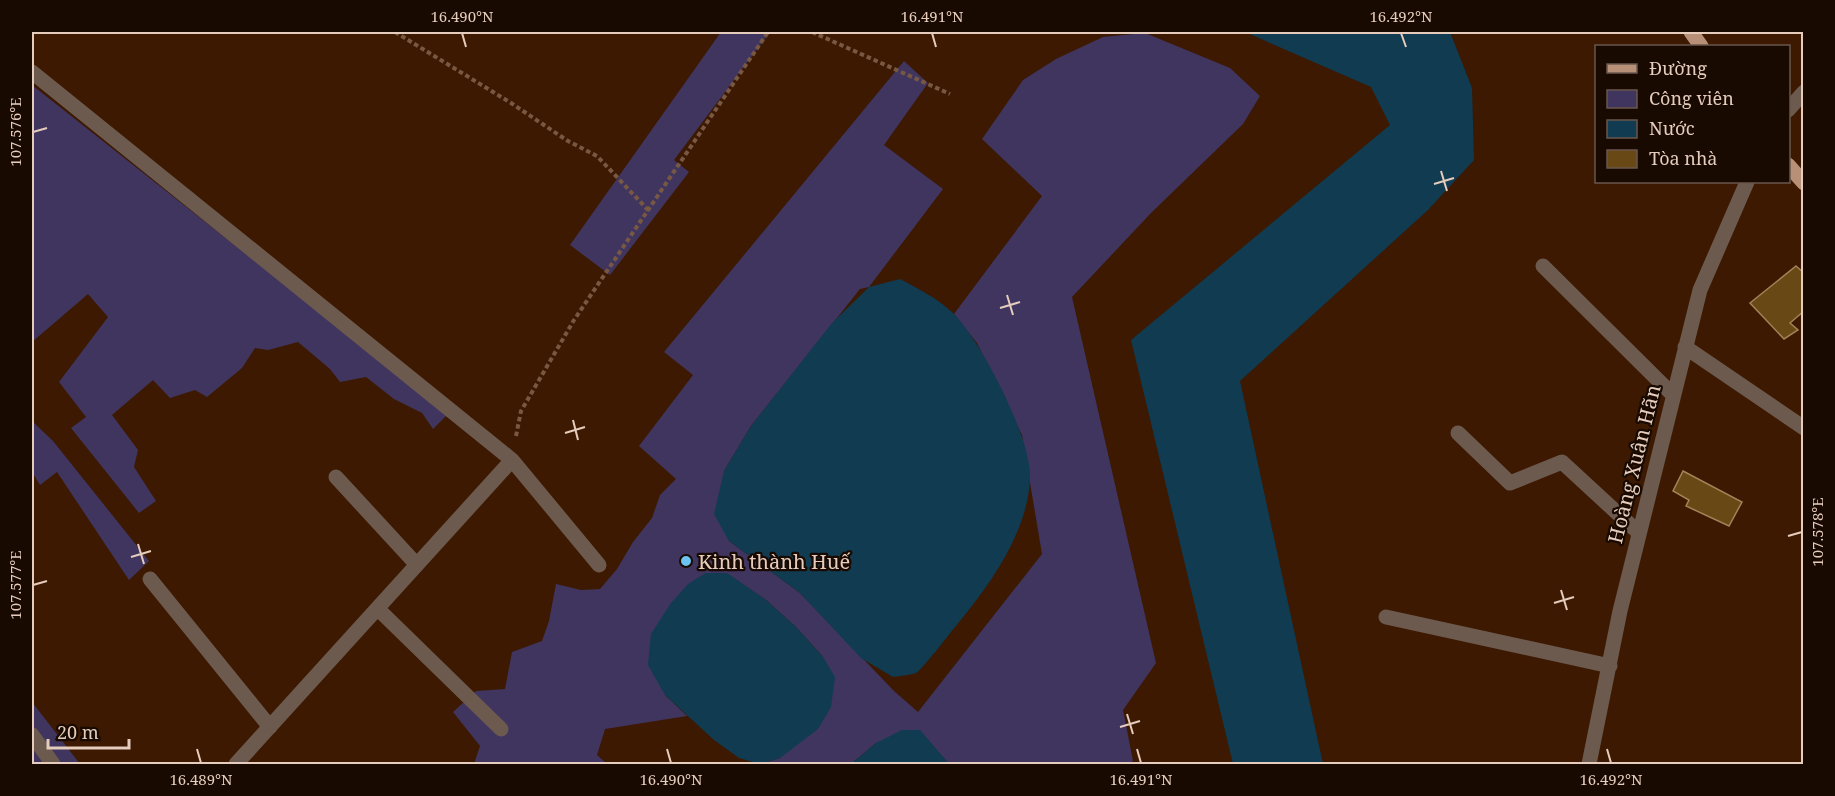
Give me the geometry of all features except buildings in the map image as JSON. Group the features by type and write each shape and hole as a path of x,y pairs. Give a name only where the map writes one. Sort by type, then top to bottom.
{"main road":[{"path":"1691,32 1700,45"},
{"path":"1790,167 1803,183"}],"street":[{"path":"32,72 512,460 598,565"},
{"path":"1790,108 1803,92"},
{"name":"Hoàng Xuân Hãn","path":"1589,765 1620,611 1700,290 1747,183"},
{"path":"1543,266 1673,395"},
{"path":"1685,347 1803,428"},
{"path":"1458,433 1510,483 1562,462 1639,533"},
{"path":"236,765 512,460"},
{"path":"336,477 417,565"},
{"path":"150,579 270,727"},
{"path":"378,609 501,729"},
{"path":"1386,617 1610,666"},
{"path":"32,735 53,765"}],"path":[{"path":"395,32 568,141 597,156 649,211"},
{"path":"512,460 521,411 574,320 768,32"},
{"path":"812,32 950,94"}],"green space":[{"path":"721,32 770,32 674,160 689,172 610,275 570,245"},
{"path":"1145,33 1230,68 1260,96 1243,124 1151,213 1072,297 1156,663 1123,710 1133,761 1127,764 949,764 920,731 876,743 851,764 760,764 780,758 823,657 796,627 766,600 726,573 665,695 687,716 605,729 597,755 607,764 474,764 480,746 453,712 476,691 505,689 512,652 542,641 549,621 556,584 581,590 600,589 617,569 633,542 652,518 660,495 676,479 639,446 693,375 664,352 904,61 928,83 884,145 943,189 869,287 860,289 751,426 724,471 729,541 800,593 894,691 918,712 1042,554 1022,435 977,343 954,314 1042,196 982,139 1023,80 1056,59 1103,37"},
{"path":"32,85 448,414 433,429 422,413 394,399 366,377 340,382 330,369 298,342 268,350 255,348 242,368 207,397 195,390 170,398 153,380 112,415 138,450 134,467 156,501 139,513 71,428 86,417 59,382 108,317 88,294 32,342"},
{"path":"32,421 53,441 149,561 129,580 57,472 40,485 32,472"},
{"path":"32,702 80,764 32,764"}],"water":[{"path":"1245,32 1450,32 1472,88 1474,160 1428,210 1240,381 1323,764 1233,764 1131,340 1390,125 1371,87"},
{"path":"900,279 928,294 953,313 977,345 1014,417 1029,462 1030,480 1022,518 1015,537 984,590 938,649 916,673 893,677 861,658 800,593 729,541 714,514 724,471 751,426 832,323 869,287"},
{"path":"706,573 727,573 766,600 796,627 823,657 835,677 831,707 818,729 780,758 760,764 739,758 714,740 665,695 648,665 651,634 671,603 688,584"},
{"path":"902,730 920,730 949,764 851,764 876,743"}],"place":[{"name":"Kinh thành Huế","path":"686,561"}]}
